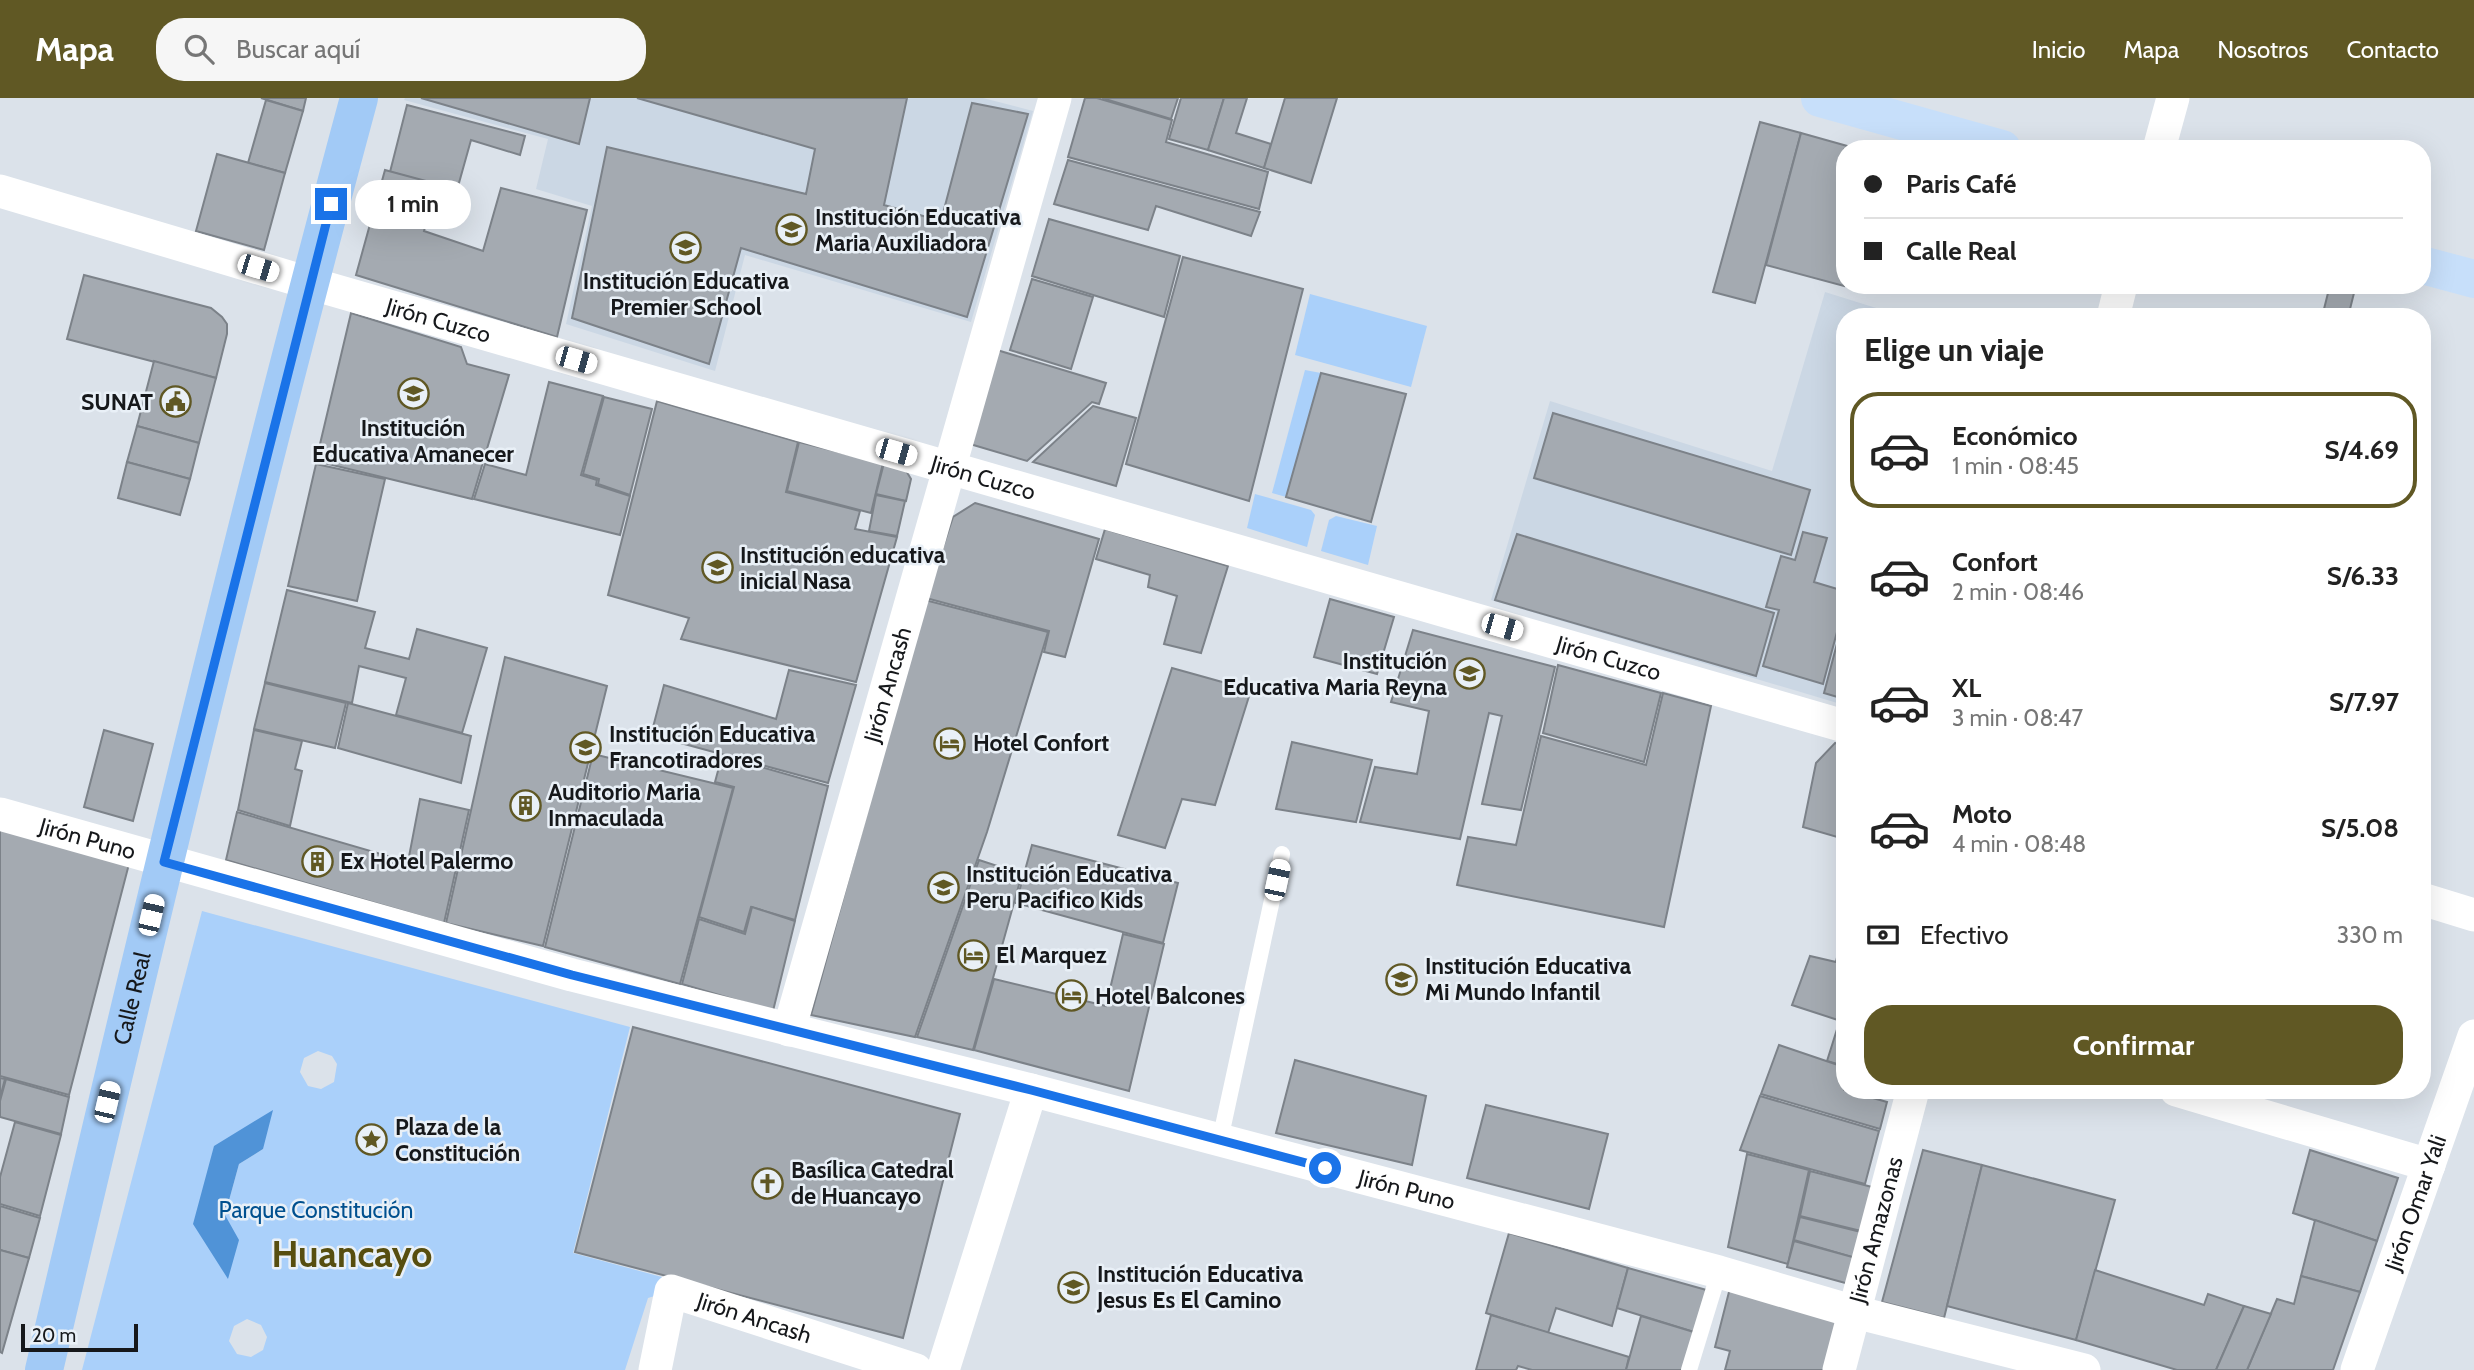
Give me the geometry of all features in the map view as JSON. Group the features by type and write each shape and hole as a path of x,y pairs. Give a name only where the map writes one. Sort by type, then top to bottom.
{"highway":[{"name":"Calle Real","path":"44,1370 164,862 309,283 359,98"}],"main road":[{"path":"1820,98 1970,140"},
{"path":"2431,267 2474,279"}],"street":[{"name":"Jirón Ancash","path":"789,1030 1055,98"},
{"path":"2161,140 2173,98"},
{"name":"Jirón Cuzco","path":"0,191 309,283 1836,724"},
{"name":"Jirón Puno","path":"0,814 572,975 1031,1090 1719,1272 1855,1312 2084,1370"},
{"path":"2431,902 2474,915"},
{"name":"Jirón Omar Yali","path":"2357,1370 2474,1036"},
{"path":"943,1370 1031,1090"},
{"name":"Jirón Amazonas","path":"1839,1370 1911,1099"},
{"path":"2206,1099 2429,1166"},
{"name":"Jirón Ancash","path":"655,1370 671,1291 916,1370"}],"lane":[{"path":"1220,1140 1282,854"},
{"path":"1689,1370 1719,1272"}],"shaded area":[{"name":"Institución Educativa Maria Auxiliadora","path":"983,98 1033,111 971,322 745,255 715,371 566,324 592,206 536,189 548,139 404,100"},
{"path":"1825,292 1876,308 1836,308 1836,703 1491,600 1550,401 1772,471"},
{"path":"273,1110 263,1149 239,1164 225,1215 239,1240 228,1279 193,1224 214,1146"}],"green space":[{"path":"1310,294 1427,326 1411,387 1295,355"},
{"path":"1305,370 1321,373 1286,497 1272,493"},
{"path":"1255,494 1311,510 1315,515 1307,547 1247,528"},
{"path":"1336,516 1377,526 1368,565 1321,551 1329,520"},
{"name":"Parque Constitución","path":"202,911 630,1027 573,1253 684,1283 671,1291 648,1298 625,1370 82,1370","holes":["318,1051 332,1056 337,1064 334,1082 321,1089 308,1086 300,1072 304,1058","214,1146 263,1149 239,1164 225,1215","247,1319 261,1325 267,1337 263,1350 251,1357 237,1354 229,1341 234,1326"]}],"building":[{"path":"261,98 306,98 303,111"},
{"path":"421,98 590,98 579,144"},
{"name":"Institución Educativa Maria Auxiliadora","path":"637,98 907,98 884,205 941,221 972,103 1028,114 967,317 741,248 709,364 572,318 607,147 806,194 815,149"},
{"path":"1085,98 1097,98 1172,120 1166,142 1268,172 1259,209 1068,157"},
{"path":"1102,98 1178,98 1171,119"},
{"path":"1181,98 1224,98 1208,150 1169,139"},
{"path":"1224,98 1247,98 1236,133 1271,144 1264,168 1208,150"},
{"path":"1285,98 1337,98 1311,183 1264,168"},
{"path":"266,100 303,111 285,173 248,163"},
{"path":"407,105 525,136 520,155 471,140 457,190 390,172"},
{"path":"1760,122 1801,133 1755,303 1713,292"},
{"path":"1801,133 1836,143 1836,284 1766,265"},
{"path":"217,154 285,173 264,250 196,231"},
{"path":"1068,160 1260,212 1251,236 1156,206 1148,230 1054,204"},
{"path":"385,170 437,184 424,231 483,251 501,188 587,210 557,337 356,275"},
{"path":"1049,219 1180,256 1164,317 1032,276"},
{"path":"1183,257 1303,289 1249,501 1126,464"},
{"path":"84,275 211,308 227,324 216,378 67,339"},
{"path":"1032,279 1093,297 1071,369 1010,350"},
{"path":"2328,294 2354,294 2350,308 2324,308"},
{"path":"351,313 461,347 467,364 509,375 472,499 316,461"},
{"path":"997,350 1106,383 1099,404 1092,402 1027,461 970,444"},
{"name":"SUNAT","path":"154,361 216,378 199,443 137,426"},
{"path":"1321,373 1406,394 1371,522 1286,497"},
{"path":"549,382 603,396 581,475 597,480 596,485 630,496 620,535 474,499 485,464 526,475"},
{"path":"604,397 652,409 630,495 598,484 599,479 583,474"},
{"path":"657,401 798,442 786,492 860,511 855,529 897,537 856,682 681,639 689,618 608,595"},
{"path":"1093,406 1136,418 1116,486 1033,462"},
{"path":"1553,413 1810,490 1791,555 1534,478"},
{"path":"137,426 199,443 190,479 127,462"},
{"path":"799,442 883,463 871,513 787,491"},
{"path":"127,462 190,479 180,515 118,498"},
{"path":"884,463 905,469 911,479 906,501 876,494"},
{"path":"316,464 385,479 357,601 288,586"},
{"path":"876,495 905,501 897,536 869,531"},
{"path":"975,503 1099,539 1065,657 1044,652 1049,631 926,598 953,517"},
{"path":"1105,529 1228,566 1201,653 1164,644 1177,596 1148,587 1150,575 1096,559"},
{"path":"1803,532 1827,538 1814,582 1836,589 1836,636 1823,684 1763,666 1779,610 1766,607 1781,556 1795,560"},
{"path":"1517,534 1774,613 1756,676 1495,600"},
{"path":"287,590 375,612 365,648 409,659 417,629 487,648 462,733 396,715 406,678 359,666 352,703 265,682"},
{"path":"1330,599 1394,617 1377,674 1314,657"},
{"name":"Hotel Confort","path":"925,600 1048,632 987,832 915,1037 811,1015"},
{"path":"1413,630 1555,667 1521,810 1482,804 1502,716 1489,713 1460,839 1360,822 1375,767 1417,774 1429,711 1391,702"},
{"path":"1836,647 1836,697 1824,693"},
{"name":"Auditorio Maria Inmaculada","path":"505,657 607,686 543,946 446,923"},
{"path":"1558,665 1661,693 1644,762 1543,733"},
{"path":"1172,668 1251,690 1215,805 1182,799 1165,848 1118,835"},
{"path":"789,670 856,685 828,783 651,735 664,685 776,719"},
{"path":"265,683 346,703 335,748 254,729"},
{"path":"1663,693 1711,706 1664,927 1457,885 1468,837 1516,845 1541,736 1646,765"},
{"path":"348,703 471,736 461,783 338,748"},
{"path":"104,730 153,744 133,821 84,807"},
{"path":"254,730 302,741 295,769 302,771 290,826 238,810"},
{"path":"1292,742 1372,760 1356,822 1276,809"},
{"path":"1836,743 1836,837 1803,827 1816,763"},
{"path":"593,754 733,788 680,984 545,947"},
{"path":"722,756 828,786 795,920 751,907 744,932 699,917 734,787 715,782"},
{"name":"Ex Hotel Palermo","path":"420,799 469,810 444,923 226,860 237,812 408,862"},
{"path":"0,828 129,864 69,1095 0,1076"},
{"path":"1032,845 1178,883 1163,943 1016,903"},
{"name":"El Marquez","path":"979,860 1022,874 973,1050 917,1037"},
{"path":"752,907 795,921 773,1011 682,984 699,919 745,934"},
{"path":"1123,934 1164,944 1129,1091 974,1050 994,979 1106,1006"},
{"path":"1810,956 1836,962 1836,1019 1792,1005"},
{"name":"Basílica Catedral de Huancayo","path":"633,1027 960,1114 903,1338 575,1252"},
{"path":"1836,1032 1836,1064 1827,1061"},
{"path":"1779,1045 1836,1064 1836,1099 1876,1099 1887,1102 1880,1129 1761,1094"},
{"path":"1295,1060 1426,1096 1412,1165 1276,1133"},
{"path":"0,1078 5,1079 0,1098"},
{"path":"6,1079 69,1097 61,1134 0,1117 0,1101"},
{"path":"1760,1096 1879,1131 1865,1184 1740,1150"},
{"path":"1486,1105 1608,1134 1589,1209 1467,1178"},
{"path":"15,1122 61,1135 40,1216 0,1204 0,1177"},
{"path":"1923,1150 1982,1165 1944,1318 1882,1302"},
{"path":"2310,1150 2398,1178 2377,1241 2293,1213"},
{"path":"1747,1154 1809,1170 1788,1264 1728,1247"},
{"path":"1982,1165 2115,1200 2076,1340 1947,1306"},
{"path":"1810,1171 1872,1187 1861,1231 1800,1216"},
{"path":"0,1206 40,1218 29,1258 0,1250"},
{"path":"1800,1217 1861,1232 1855,1258 1794,1240"},
{"path":"2315,1220 2377,1241 2360,1292 2301,1276"},
{"path":"1509,1233 1628,1268 1612,1326 1556,1308 1548,1333 1486,1313"},
{"path":"1794,1241 1856,1258 1849,1284 1787,1267"},
{"path":"0,1250 29,1258 2,1353 0,1352"},
{"path":"1628,1268 1710,1291 1697,1333 1617,1308"},
{"path":"2095,1270 2204,1305 2208,1294 2244,1306 2216,1370 2177,1370 2076,1340"},
{"path":"2301,1276 2360,1292 2333,1370 2247,1370 2277,1299 2294,1304"},
{"path":"1730,1288 1833,1315 1841,1328 1830,1370 1725,1370 1730,1351 1715,1347"},
{"path":"2244,1306 2271,1314 2247,1370 2216,1370"},
{"path":"1491,1315 1629,1357 1626,1370 1532,1370 1518,1366 1516,1370 1476,1370"},
{"path":"1641,1316 1697,1333 1686,1370 1626,1370"}],"place":[{"name":"Institución Educativa Maria Auxiliadora","path":"792,230"},
{"name":"Institución Educativa Premier School","path":"686,247"},
{"name":"Institución Educativa Amanecer","path":"413,394"},
{"name":"SUNAT","path":"176,402"},
{"name":"Institución educativa inicial Nasa","path":"717,568"},
{"name":"Institución Educativa Maria Reyna","path":"1470,674"},
{"name":"Hotel Confort","path":"950,743"},
{"name":"Institución Educativa Francotiradores","path":"586,747"},
{"name":"Auditorio Maria Inmaculada","path":"525,805"},
{"name":"Ex Hotel Palermo","path":"317,861"},
{"name":"Institución Educativa Peru Pacifico Kids","path":"943,887"},
{"name":"El Marquez","path":"973,955"},
{"name":"Institución Educativa Mi Mundo Infantil","path":"1402,979"},
{"name":"Hotel Balcones","path":"1072,996"},
{"name":"Plaza de la Constitución","path":"372,1140"},
{"name":"Basílica Catedral de Huancayo","path":"768,1183"},
{"name":"Institución Educativa Jesus Es El Camino","path":"1074,1287"}],"district":[{"name":"Huancayo","path":"352,1253"}],"route":[{"path":"331,204 164,862 572,975 1031,1090 1325,1168"}]}
